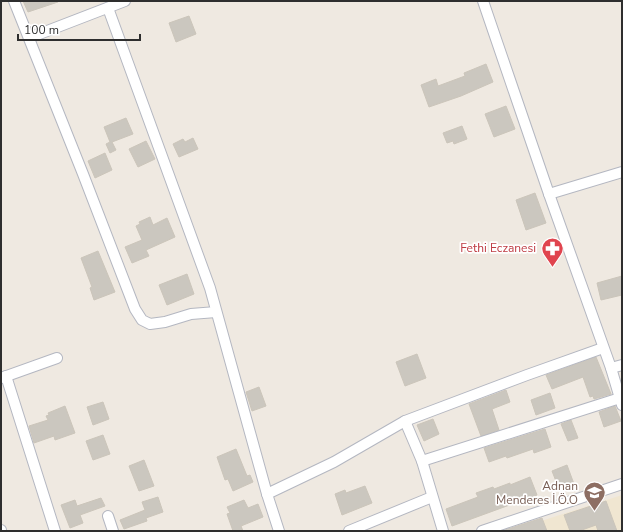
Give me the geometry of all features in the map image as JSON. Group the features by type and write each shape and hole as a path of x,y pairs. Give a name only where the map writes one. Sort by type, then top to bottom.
{"street":[{"path":"14,1 135,309 142,320 150,324 165,322 191,314 216,312"},
{"path":"29,38 125,1"},
{"path":"422,461 621,401 611,368 549,194 483,1"},
{"path":"108,8 210,288 267,494 279,531"},
{"path":"549,194 622,172"},
{"path":"267,494 334,462 405,421 603,348"},
{"path":"55,531 3,377 57,358"},
{"path":"611,368 622,366"},
{"path":"405,421 422,461 443,531"},
{"path":"482,531 622,484"},
{"path":"349,531 370,527 432,497"},
{"path":"108,516 113,531"}],"shaded area":[{"name":"Adnan Menderes İ.Ö.O","path":"622,495 622,531 510,531"}],"building":[{"path":"23,1 58,1 58,2 28,12"},
{"path":"189,16 196,34 176,42 169,23"},
{"path":"486,64 493,82 461,96 429,107 421,85 436,79 438,86 465,76 464,73"},
{"path":"506,106 515,129 494,137 485,114"},
{"path":"126,118 133,134 112,142 116,150 110,153 106,144 110,142 104,127"},
{"path":"462,126 467,139 454,144 453,141 447,143 443,133"},
{"path":"193,138 198,149 179,157 173,144 183,139 185,142"},
{"path":"146,141 155,159 138,167 129,149"},
{"path":"105,153 112,170 95,178 88,161"},
{"path":"535,193 546,223 526,230 516,200"},
{"path":"150,217 153,225 167,218 175,237 146,250 149,256 132,263 125,247 142,240 136,226 140,224 139,222"},
{"path":"98,251 115,292 94,300 90,288 92,287 81,258"},
{"path":"187,274 194,294 167,305 159,285"},
{"path":"622,276 622,295 601,300 597,283"},
{"path":"417,354 426,378 405,386 396,362"},
{"path":"596,357 611,394 594,399 593,396 590,397 583,377 552,389 546,375"},
{"path":"259,387 266,406 252,411 246,392"},
{"path":"506,390 510,402 492,409 499,430 481,436 469,404"},
{"path":"550,393 555,408 536,415 531,400"},
{"path":"103,402 109,419 93,425 87,407"},
{"path":"65,406 75,433 55,440 54,436 34,443 29,426 48,420 46,416 49,415 48,413"},
{"path":"615,406 621,421 604,427 599,412"},
{"path":"433,419 439,434 424,441 417,425"},
{"path":"571,420 578,438 568,441 561,424"},
{"path":"545,429 551,447 534,453 533,449 507,458 506,456 489,462 484,448"},
{"path":"103,435 110,454 93,460 86,441"},
{"path":"236,449 247,476 250,475 253,482 233,491 228,479 225,480 217,457"},
{"path":"144,460 154,486 139,491 129,466"},
{"path":"567,465 574,484 559,489 552,471"},
{"path":"530,477 537,495 452,526 446,509 478,497 476,493 493,487 494,489 510,483 510,485"},
{"path":"365,486 372,503 342,515 335,494 345,490 346,493"},
{"path":"158,497 163,512 146,518 147,521 124,529 120,520 145,510 142,502"},
{"path":"101,498 105,506 80,515 83,523 70,528 61,505 75,500 77,506"},
{"path":"244,500 248,508 258,504 263,517 241,526 243,531 233,531 227,514 230,513 227,507"},
{"path":"606,501 617,531 598,531 596,525 579,531 570,531 564,515"},
{"path":"542,518 547,531 502,531"}],"place":[{"name":"Fethi Eczanesi","path":"552,268"},
{"name":"Adnan Menderes İ.Ö.O","path":"594,512"}]}
